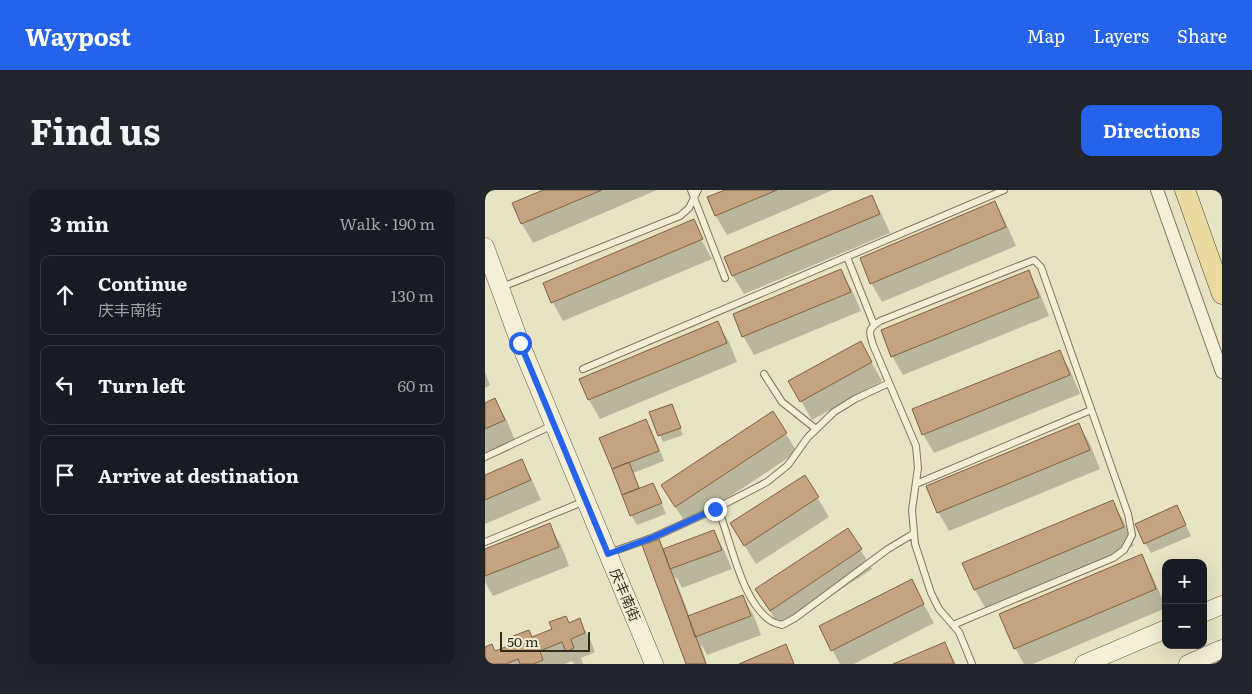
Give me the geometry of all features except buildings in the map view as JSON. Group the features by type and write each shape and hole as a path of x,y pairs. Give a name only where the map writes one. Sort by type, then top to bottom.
{"main road":[{"path":"1185,190 1222,294"}],"street":[{"path":"1157,190 1222,372"},
{"name":"庆丰南街","path":"485,247 520,343 654,664"},
{"path":"1207,611 1222,605"},
{"path":"1084,664 1162,631"},
{"path":"1188,664 1222,649"}],"lane":[{"path":"691,190 725,278"},
{"path":"500,288 680,216 689,208 698,190"},
{"path":"583,369 1003,190"},
{"path":"847,257 874,325"},
{"path":"953,626 1113,558 1124,550 1132,535 1127,514 1041,268 1034,260 880,321 871,327 870,333 916,446 918,468 913,510 915,544 931,593 939,609 953,626 959,632 972,664"},
{"path":"764,374 782,402 816,429"},
{"path":"608,554 654,537 746,494 767,482 788,465 823,420 844,405 889,383"},
{"path":"916,484 1091,410"},
{"path":"485,457 554,425"},
{"path":"485,542 586,501"},
{"path":"715,509 721,517 739,572 754,601 771,622 782,625 819,601 888,549 913,534"}],"route":[{"path":"520,343 608,554 654,537 715,509"}]}
